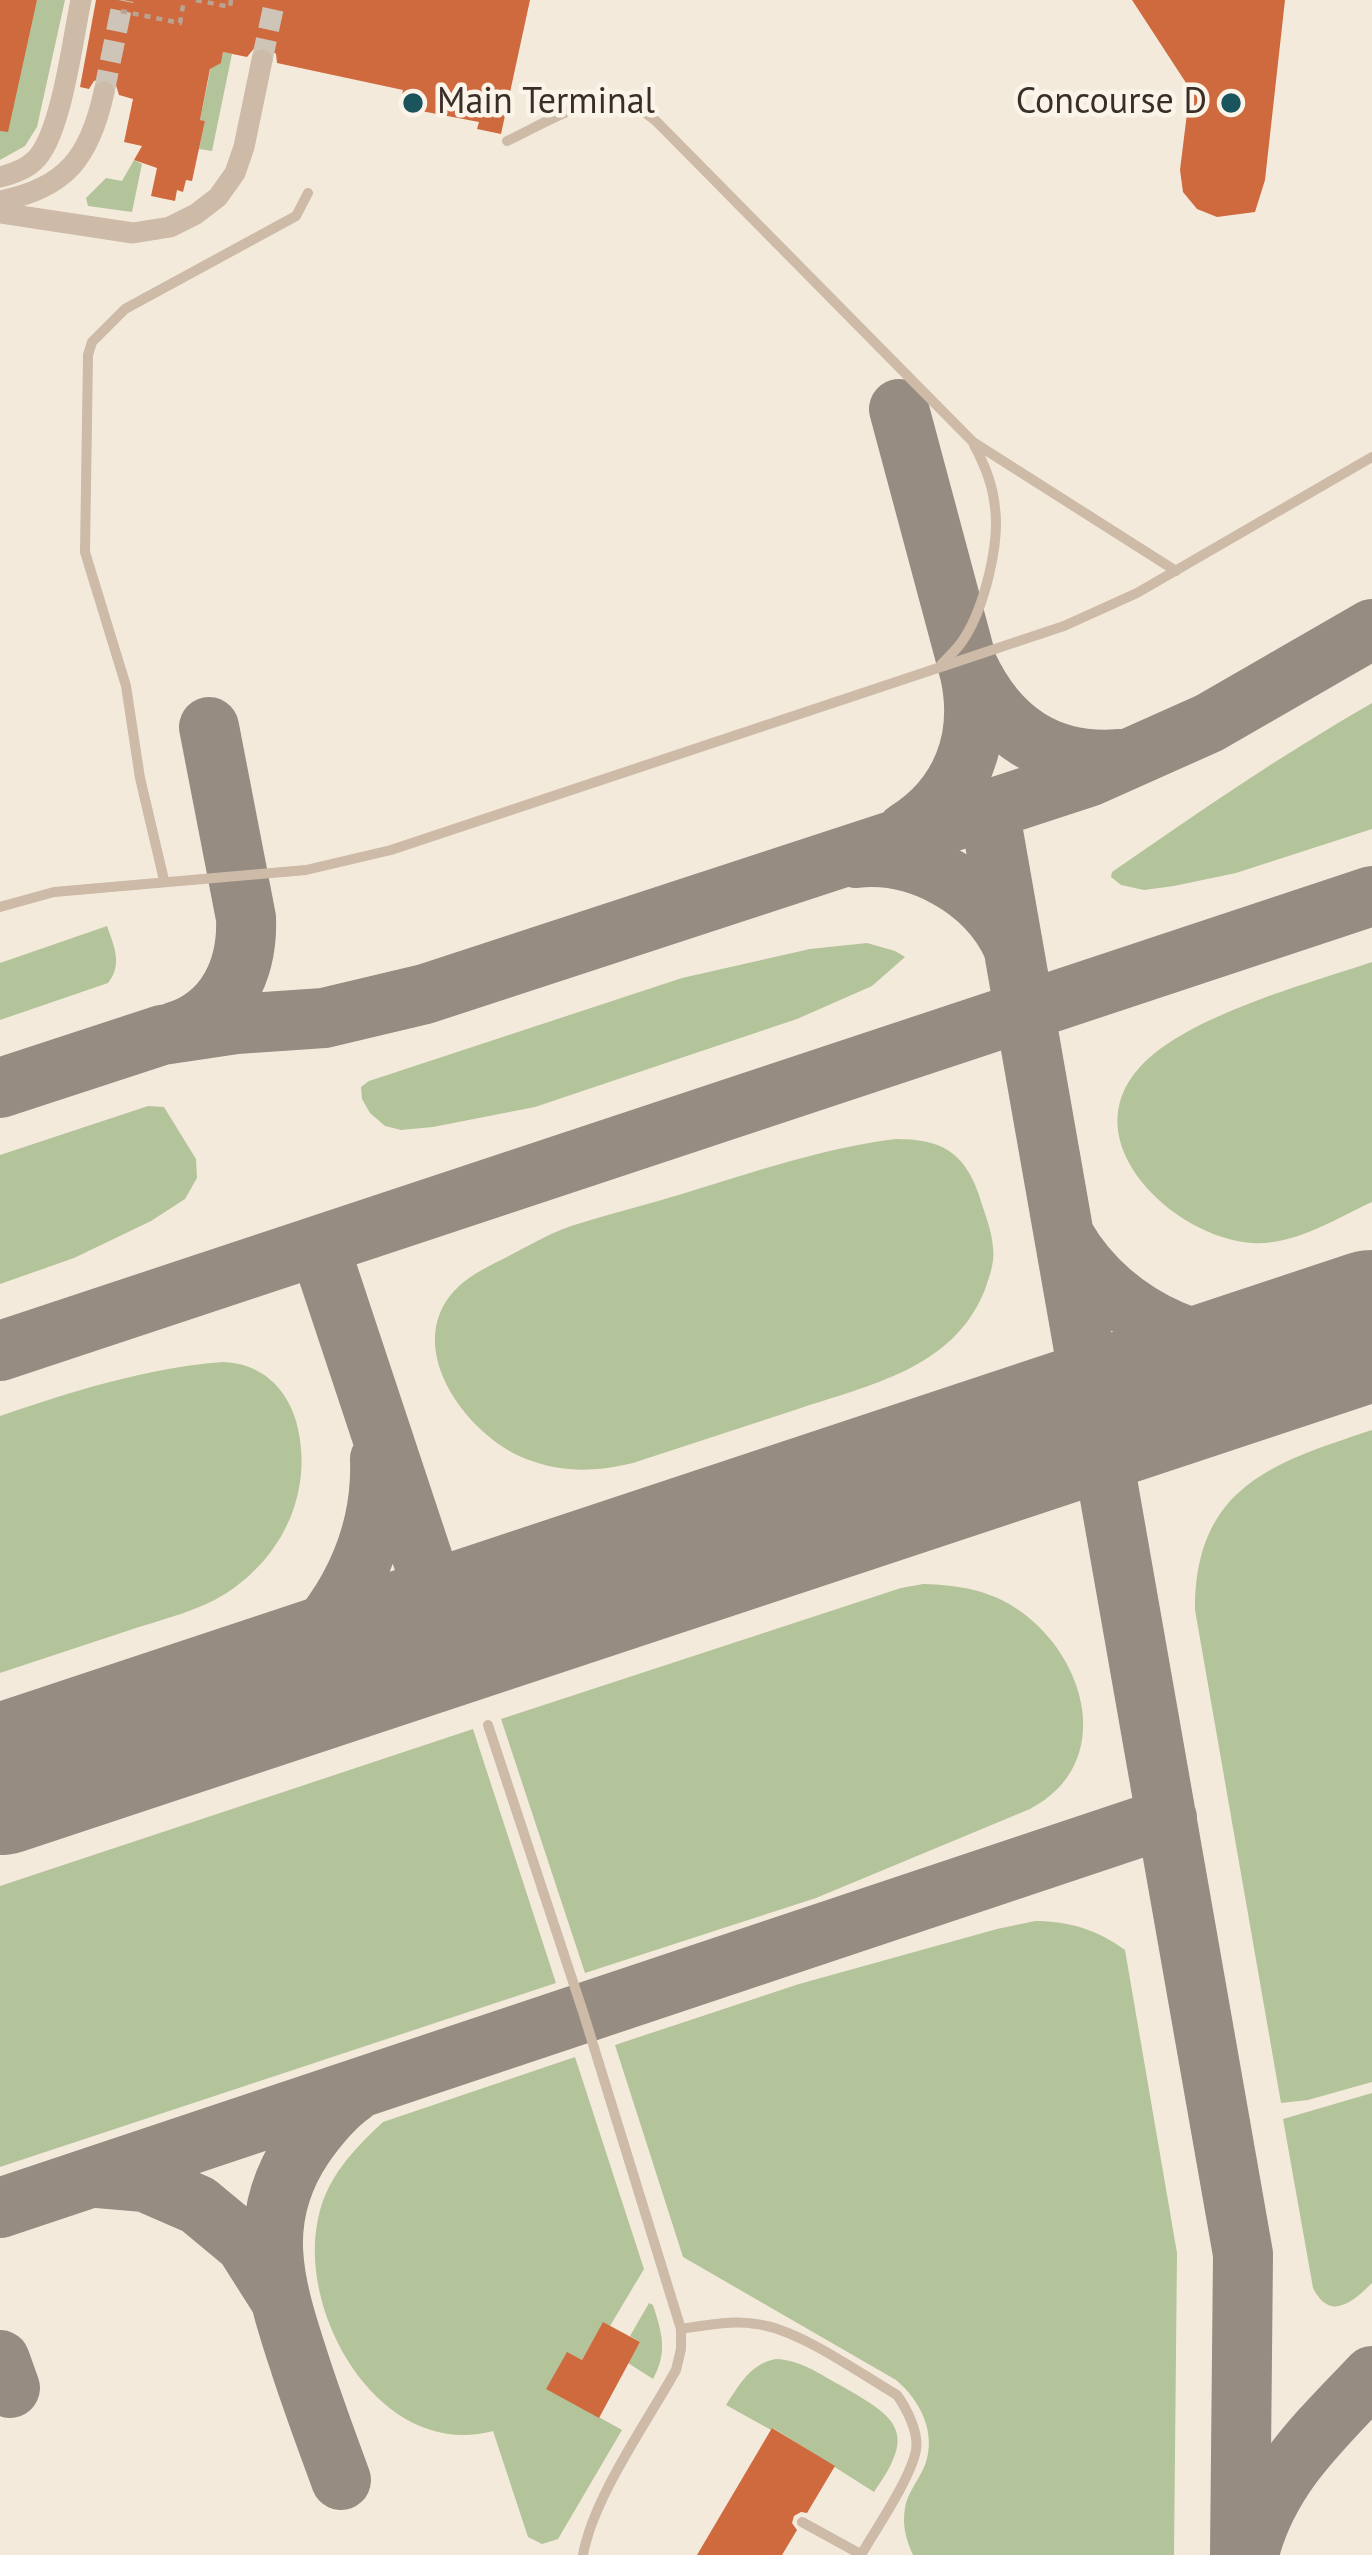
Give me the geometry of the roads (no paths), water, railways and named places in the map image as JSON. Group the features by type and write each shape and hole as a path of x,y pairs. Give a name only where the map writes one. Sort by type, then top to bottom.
{"street":[{"path":"0,177 32,164 46,146 81,0"},
{"path":"0,213 133,233 170,227 196,214 218,197 235,173 262,60"},
{"path":"0,201 32,193 69,169 90,140 104,92"}],"lane":[{"path":"507,141 596,102 621,101 638,107 973,442 1176,571"},
{"path":"164,880 140,778 126,686 85,552 88,355 92,342 125,309 296,216 308,193"},
{"path":"935,671 964,640 976,615 995,537 991,484 973,442"},
{"path":"0,908 54,892 306,870 391,850 1064,626 1137,593 1372,457"},
{"path":"488,1725 682,2329 676,2370 606,2493 590,2526 584,2555"},
{"path":"682,2329 756,2324 789,2332 898,2395 905,2406 917,2448 862,2555 802,2522"}],"tunnel":[{"path":"104,92 123,0"},
{"path":"262,60 275,0"}],"place":[{"name":"Main Terminal","path":"413,103"},
{"name":"Concourse D","path":"1231,103"}]}
